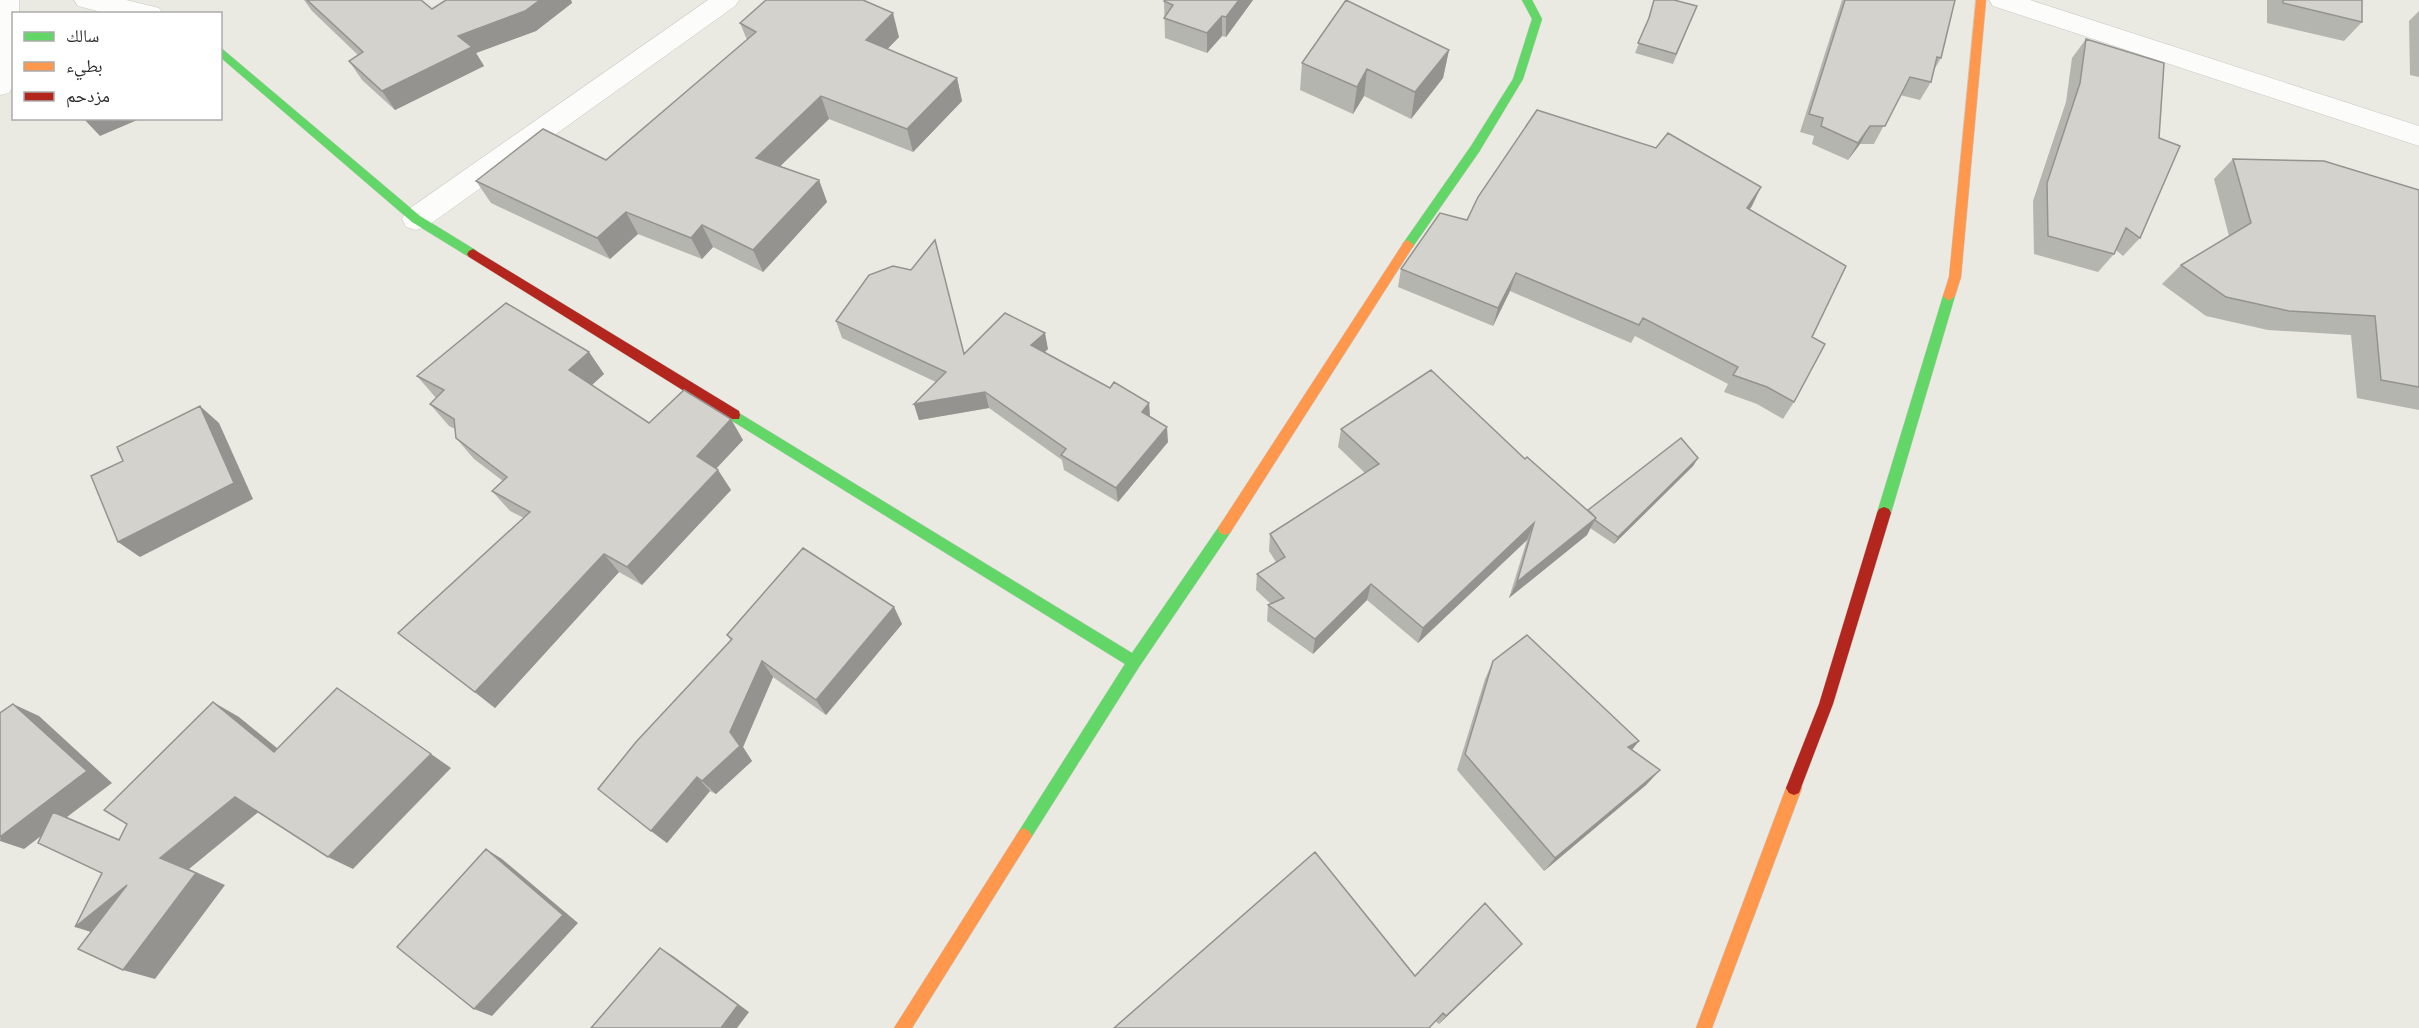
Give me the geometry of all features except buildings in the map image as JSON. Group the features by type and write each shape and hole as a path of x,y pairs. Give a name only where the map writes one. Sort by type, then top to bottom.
{"street":[{"path":"0,86 6,0"},
{"path":"87,0 141,12"},
{"path":"416,219 726,0"},
{"path":"902,1028 1134,662 1252,489 1383,282 1475,149 1518,79 1538,19 1527,0"},
{"path":"1704,1028 1826,704 1954,277 1981,0"},
{"path":"2002,0 2419,135"},
{"path":"222,53 416,219 1134,662"}],"traffic: fast":[{"path":"1408,245 1475,149 1518,79 1537,19 1527,0"},
{"path":"222,53 416,219 473,254"},
{"path":"1884,513 1949,296"},
{"path":"734,415 1134,662"},
{"path":"1024,836 1134,662 1225,529"}],"traffic: slow":[{"path":"1949,296 1955,277 1981,0"},
{"path":"1225,529 1408,245"},
{"path":"1704,1028 1794,788"},
{"path":"902,1028 1024,836"}],"traffic: jam":[{"path":"473,254 734,415"},
{"path":"1794,788 1826,704 1884,513"}]}
